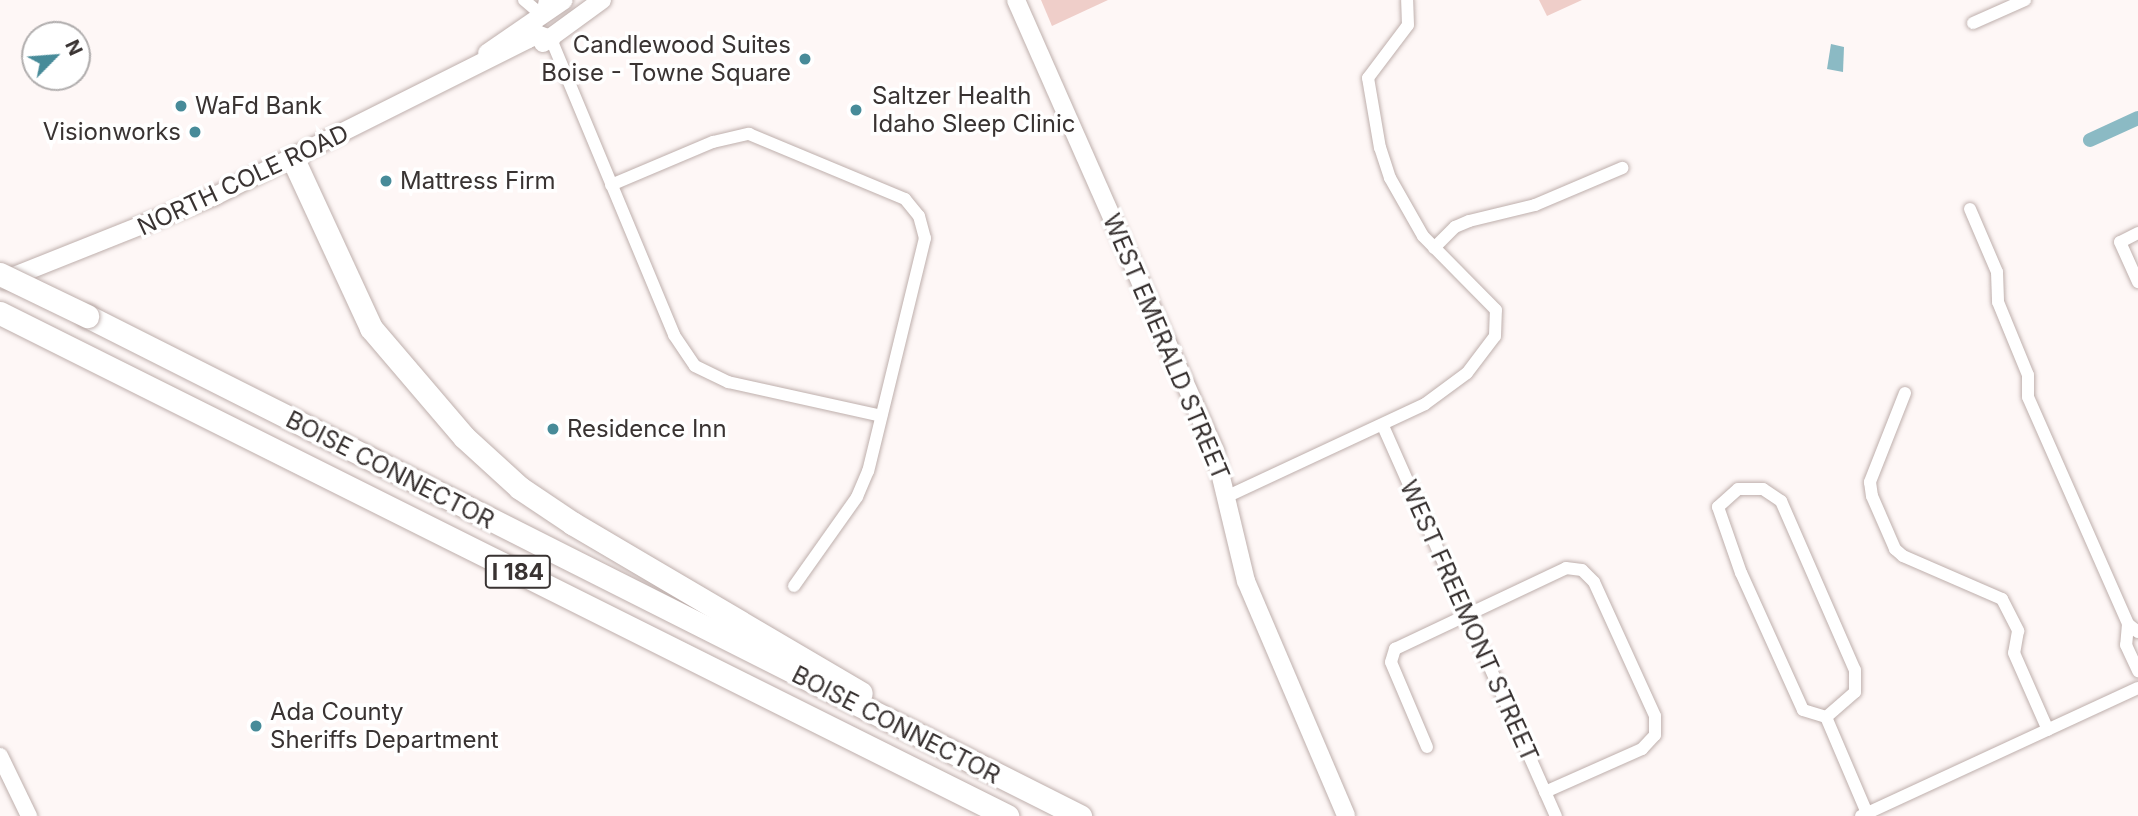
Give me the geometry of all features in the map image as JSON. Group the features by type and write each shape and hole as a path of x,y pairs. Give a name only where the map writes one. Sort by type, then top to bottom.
{"highway":[{"path":"293,159 371,328 464,437 520,488 979,767"},
{"name":"BOISE CONNECTOR","path":"0,274 1080,816"},
{"name":"BOISE CONNECTOR","path":"0,313 1007,816"}],"main road":[{"name":"NORTH COLE ROAD","path":"480,65 490,48 543,8 564,0"},
{"path":"551,39 553,24 586,0"},
{"name":"NORTH COLE ROAD","path":"0,281 117,238 293,159 480,65 500,66 551,39 602,0"},
{"name":"WEST EMERALD STREET","path":"1016,0 1202,420 1228,496 1246,581 1346,816"}],"street":[{"path":"524,0 543,8"},
{"path":"1228,496 1383,426 1447,391 1467,373 1495,336 1498,320 1491,302 1434,248 1409,215 1390,178 1369,100 1368,78 1408,25 1407,0"},
{"path":"1973,23 2025,0"},
{"path":"551,39 674,335 695,366 728,382 881,416"},
{"path":"611,185 713,142 749,134 905,199 919,216 925,238 868,471 856,497 794,586"},
{"path":"1434,248 1469,221 1535,205 1622,168"},
{"path":"1970,209 1997,272 1998,302 2028,375 2028,397 2133,628 2126,645 2138,671"},
{"path":"2138,233 2120,242 2138,282"},
{"path":"1905,393 1870,482 1872,496 1895,549 1903,556 2002,599 2018,631 2014,653 2048,730"},
{"name":"WEST FREEMONT STREET","path":"1383,426 1556,816"},
{"path":"1738,489 1763,489 1781,501 1855,670 1855,692 1826,717 1803,710 1741,573 1718,507 1738,489"},
{"path":"1427,747 1391,662 1395,649 1566,568 1582,570 1594,582 1655,716 1655,735 1642,748 1545,792"},
{"path":"1826,717 1864,815 2138,688"},
{"path":"0,756 29,816"}],"shaded area":[{"path":"1041,0 1108,0 1052,26"},
{"path":"1539,0 1582,0 1547,16"}],"water":[{"path":"1831,44 1844,47 1843,72 1827,69"}],"waterway":[{"path":"2090,140 2138,118"}],"place":[{"name":"Candlewood Suites Boise - Towne Square","path":"805,59"},
{"name":"WaFd Bank","path":"181,106"},
{"name":"Saltzer Health Idaho Sleep Clinic","path":"856,110"},
{"name":"Visionworks","path":"195,132"},
{"name":"Mattress Firm","path":"386,181"},
{"name":"Residence Inn","path":"553,429"},
{"name":"Ada County Sheriffs Department","path":"256,726"}]}
